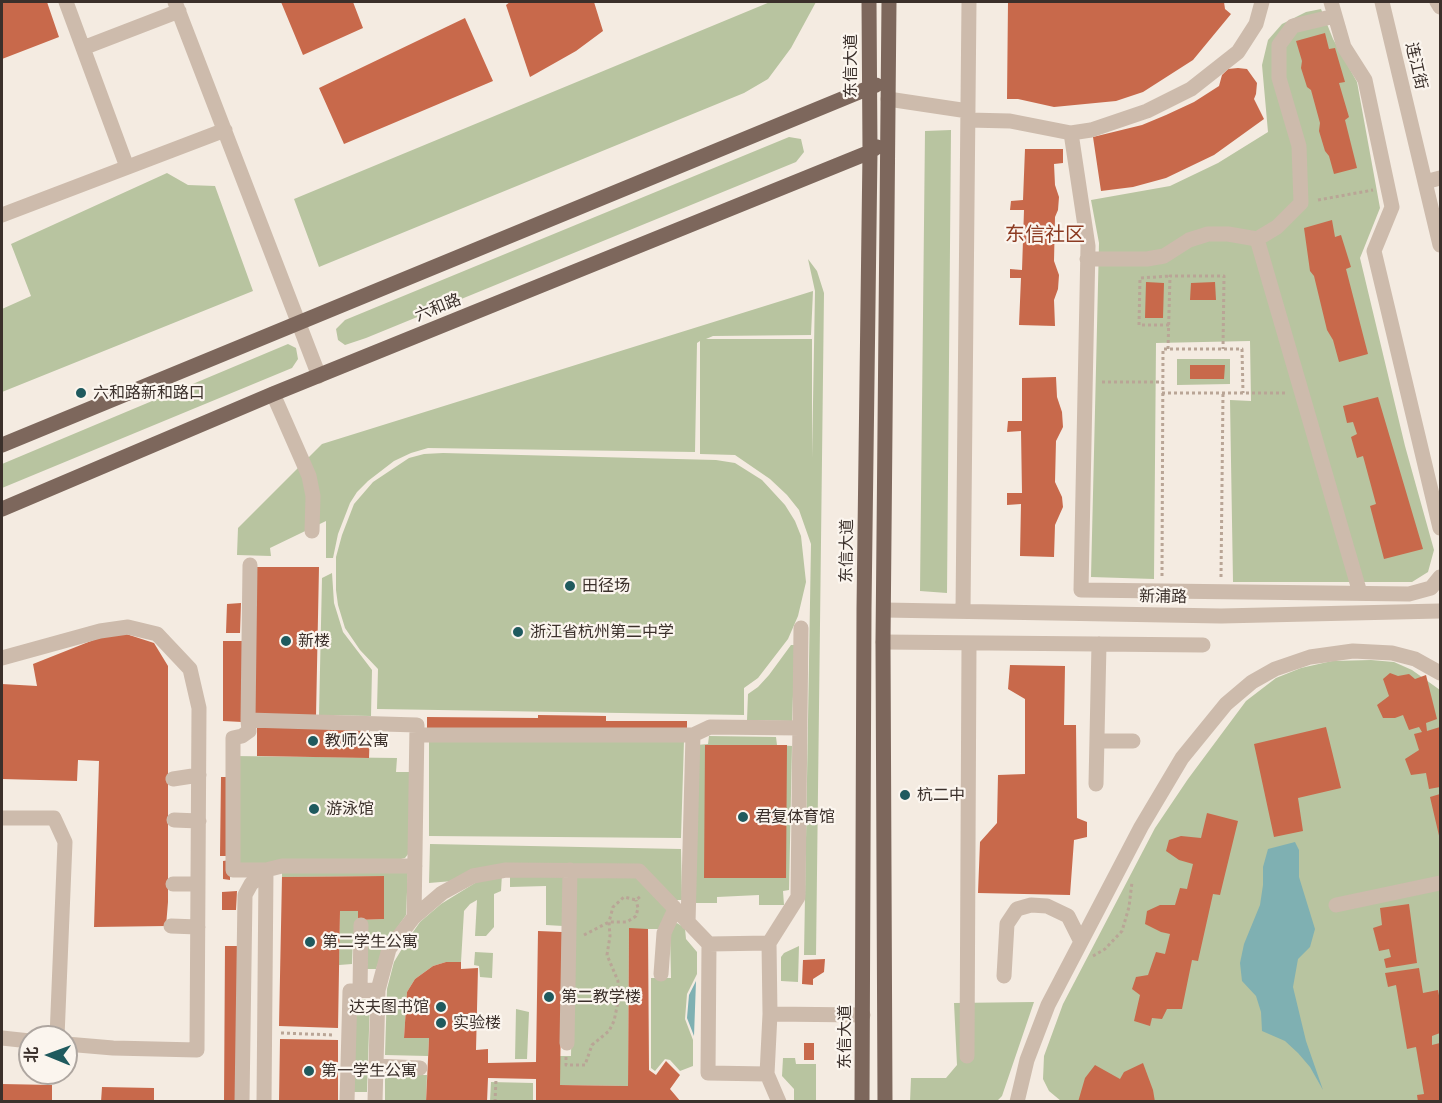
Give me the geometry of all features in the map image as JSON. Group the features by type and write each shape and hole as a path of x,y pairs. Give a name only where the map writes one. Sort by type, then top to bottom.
{"main road":[{"name":"东信大道","path":"862,1101 864,608 870,152 868,2"},
{"path":"885,1101 883,642 889,2"},
{"path":"2,445 887,80"},
{"name":"六和路","path":"2,509 273,394 870,152 887,140"}],"street":[{"path":"66,2 127,167"},
{"path":"963,611 969,2"},
{"path":"888,99 968,116 1010,121 1071,133 1091,130 1147,111 1191,89 1238,52 1256,24 1263,2"},
{"name":"连江街","path":"1382,2 1433,180 1440,245"},
{"path":"1437,2 1440,7"},
{"path":"83,48 177,6 319,376"},
{"path":"1087,259 1147,259 1164,256 1190,240 1208,234 1228,234 1257,239 1277,227 1301,203 1299,146 1279,78 1279,45 1293,26 1333,9 1344,47 1365,80 1392,207 1374,250 1440,528"},
{"path":"2,215 225,130"},
{"path":"1071,133 1088,246 1081,590 1409,594 1431,588 1440,577"},
{"path":"1257,239 1360,594"},
{"path":"273,394 309,476 313,496 312,531"},
{"path":"250,565 249,731 233,738 233,870 266,870 282,866 415,866"},
{"name":"新浦路","path":"884,610 1221,616 1440,611"},
{"path":"2,658 100,631 128,627 157,634 190,669 199,708 197,1050 78,1045"},
{"path":"779,1101 766,1074 770,1014 769,944 798,897 801,628"},
{"path":"883,642 1203,645"},
{"path":"967,1056 969,644"},
{"path":"1096,784 1099,644"},
{"path":"1017,1101 1027,1060 1048,1005 1141,827 1182,758 1226,704 1252,682 1275,669 1310,657 1353,651 1392,653 1415,658 1440,673"},
{"path":"248,720 417,725 414,917"},
{"path":"417,735 693,735 710,728 801,728"},
{"path":"688,923 693,735"},
{"path":"1097,741 1132,741"},
{"path":"173,779 199,775"},
{"path":"2,818 54,818 65,842 57,1025"},
{"path":"174,820 199,821"},
{"path":"264,1101 266,870"},
{"path":"242,1101 245,895 251,884 266,870"},
{"path":"375,1101 378,990 389,949 414,917 442,893 473,876 506,870 639,871 709,944 769,944"},
{"path":"567,1043 570,870"},
{"path":"1336,905 1440,883"},
{"path":"173,884 198,884"},
{"path":"1004,976 1007,924 1017,909 1031,905 1047,906 1068,916 1081,942"},
{"path":"662,974 664,933 675,909"},
{"path":"360,991 361,925"},
{"path":"171,926 198,927"},
{"path":"709,944 708,1073 766,1074"},
{"path":"347,1101 350,991 378,990"},
{"path":"770,1014 863,1015"},
{"path":"2,1038 18,1040"},
{"path":"376,1066 420,1068"}],"path":[{"path":"1301,203 1388,188"},
{"path":"1168,349 1170,276"},
{"path":"1169,326 1139,325 1140,278 1224,276 1223,349"},
{"path":"1162,591 1163,349 1242,350 1243,393"},
{"path":"1085,382 1163,382"},
{"path":"1162,393 1302,393"},
{"path":"1221,592 1223,393"},
{"path":"1067,970 1105,949 1122,931 1129,907 1132,879"},
{"path":"567,1043 566,1065 585,1065 592,1045 609,1031 614,1021 618,1002 618,981 607,955 610,936 609,922 613,907 624,897 636,900 654,887"},
{"path":"568,940 587,934 609,922 627,922 636,916 638,908 636,900"},
{"path":"264,1032 349,1035"},
{"path":"495,1078 495,1101"}],"green space":[{"path":"770,2 816,2 791,48 768,79 744,93 319,267 294,199"},
{"path":"1321,9 1333,39 1357,82 1380,208 1360,258 1405,446 1434,550 1428,572 1412,582 1233,582 1230,400 1251,401 1250,341 1156,343 1154,579 1091,577 1099,243 1091,200 1170,186 1218,163 1268,132 1262,65 1268,40 1282,24 1306,12"},
{"path":"951,130 947,593 920,591 925,131"},
{"path":"789,137 801,139 804,152 796,162 366,338 345,345 338,340 336,329 345,320"},
{"path":"167,173 188,185 215,186 253,291 2,392 2,309 31,296 11,244"},
{"path":"808,259 817,271 824,293 816,955 804,955 811,544 799,510 770,479 735,455 700,454 700,341 697,343 695,452 428,448 394,461 357,492 350,503 338,534 333,558 326,558 326,521 270,548 271,556 237,555 238,528 322,444 813,291 811,335 713,336 706,339 812,339 812,458 815,291"},
{"path":"288,344 296,348 298,359 292,368 2,488 2,464"},
{"path":"1177,359 1230,359 1230,384 1177,385"},
{"name":"田径场","path":"443,453 716,460 735,463 762,480 785,505 795,521 801,536 806,582 798,616 788,639 758,678 744,688 744,715 377,709 378,669 360,650 345,628 336,590 336,557 354,504 373,482 409,458"},
{"path":"332,573 334,603 343,632 372,670 371,716 319,715 322,578"},
{"path":"791,645 795,645 792,721 747,720 748,694 769,675"},
{"path":"1332,661 1394,662 1412,670 1440,690 1440,1101 1061,1101 1049,1091 1043,1079 1044,1056 1063,1004 1155,828 1188,779 1246,701 1276,678 1301,668"},
{"name":"君复体育馆","path":"709,736 776,737 777,745 792,746 789,890 783,891 784,905 759,905 759,895 717,897 717,903 694,903 697,745 708,744"},
{"path":"429,739 684,740 681,838 429,836"},
{"name":"游泳馆","path":"233,756 397,758 396,772 411,772 409,853 405,858 393,861 236,865"},
{"path":"430,844 681,849 682,900 676,900 641,865 429,883"},
{"path":"282,869 408,870 406,915 385,945 376,969 367,969 368,937 353,936 352,964 339,965 340,911 358,911 358,920 384,919 384,876 282,877"},
{"path":"510,873 564,874 563,926 546,925 546,886 510,887"},
{"path":"502,874 501,891 494,894 494,927 486,936 475,936 477,900 470,904 464,911 461,962 446,962 433,966 415,979 407,992 404,1038 429,1038 428,1056 385,1055 387,989 394,962 406,942 420,922 441,904 475,883"},
{"path":"574,876 634,876 670,910 660,929 629,929 628,1086 560,1085 560,1056 571,1056"},
{"path":"677,923 685,928 686,939 697,952 697,974 687,994 685,1019 693,1040 693,1066 680,1071 670,1060 665,1059 655,1071 651,1068 651,978 671,978 670,932 673,925"},
{"path":"799,946 798,982 781,981 781,957 784,953"},
{"path":"475,952 493,953 492,978 480,977 479,966 474,965"},
{"path":"370,999 367,1092 353,1092 356,1000"},
{"path":"1034,1002 1002,1096 997,1101 910,1102 911,1078 946,1078 957,1065 954,1003"},
{"path":"516,1009 529,1012 527,1059 515,1059"},
{"path":"783,1058 795,1058 796,1064 816,1064 816,1101 794,1101 794,1089 782,1076"},
{"path":"385,1075 427,1075 426,1101 385,1102"},
{"path":"491,1082 533,1083 533,1101 490,1101"}],"water":[{"path":"1295,842 1299,850 1299,877 1315,929 1310,947 1298,959 1293,987 1306,1041 1323,1090 1310,1067 1298,1053 1285,1041 1262,1031 1261,1012 1256,996 1242,981 1240,963 1244,944 1260,905 1263,867 1268,849"},
{"path":"696,981 694,1036 687,1018 689,995"}],"building":[{"path":"2,2 47,2 59,37 2,59"},
{"path":"281,2 353,2 363,28 303,55"},
{"path":"510,2 594,2 603,31 576,51 530,77 506,5"},
{"path":"1008,2 1224,2 1225,9 1231,14 1193,60 1143,92 1116,101 1054,107 1018,99 1007,99"},
{"path":"465,18 493,81 344,144 319,88"},
{"path":"1325,33 1329,49 1335,48 1345,82 1339,83 1349,117 1345,120 1357,168 1334,174 1319,131 1320,123 1311,90 1307,87 1301,68 1302,61 1296,41"},
{"path":"1228,69 1247,69 1257,83 1254,99 1264,119 1214,155 1166,178 1133,187 1101,191 1093,137 1142,125 1194,102 1219,86 1222,75"},
{"path":"1025,149 1063,149 1063,163 1054,164 1055,185 1059,197 1055,217 1054,261 1059,275 1054,300 1055,326 1019,325 1021,278 1010,278 1010,269 1022,270 1024,210 1010,210 1011,201 1023,200"},
{"path":"1332,220 1335,237 1341,235 1351,267 1346,269 1368,354 1339,362 1333,340 1327,330 1314,276 1310,271 1304,228"},
{"path":"1146,282 1164,283 1163,318 1145,318"},
{"path":"1215,282 1216,300 1190,300 1191,283"},
{"path":"1190,365 1225,365 1224,379 1190,379"},
{"path":"1056,377 1063,427 1056,441 1055,482 1062,497 1063,507 1055,525 1054,557 1020,556 1021,504 1007,505 1007,493 1022,493 1021,431 1007,432 1008,421 1022,421 1022,378"},
{"path":"1378,397 1423,549 1384,559 1370,506 1376,504 1363,456 1357,458 1351,437 1357,434 1353,422 1347,423 1343,406"},
{"name":"新楼","path":"255,567 319,567 316,716 253,715"},
{"path":"241,603 240,633 226,633 227,604"},
{"path":"123,633 154,643 168,666 168,902 166,926 94,927 99,761 78,760 77,781 2,779 2,684 37,686 33,664 96,639"},
{"path":"223,641 242,641 242,722 223,721"},
{"path":"1010,665 1065,666 1064,725 1076,725 1077,818 1087,822 1087,837 1074,840 1070,895 978,893 980,842 997,823 998,775 1025,774 1025,699 1008,689"},
{"path":"1390,673 1398,676 1409,674 1415,679 1426,675 1437,719 1426,723 1427,731 1440,727 1440,787 1429,789 1426,773 1411,775 1405,759 1419,750 1414,734 1422,732 1419,727 1409,730 1403,715 1383,718 1377,705 1389,696 1383,679"},
{"path":"538,715 606,716 606,721 687,721 687,732 427,732 427,717 538,718"},
{"name":"教师公寓","path":"257,724 370,727 369,758 257,756"},
{"path":"1326,727 1341,788 1298,798 1303,831 1274,837 1254,744"},
{"name":"君复体育馆","path":"705,745 787,745 786,878 704,878"},
{"path":"221,777 230,777 229,856 220,856"},
{"path":"1440,794 1440,840 1430,797"},
{"path":"1207,813 1238,821 1220,895 1213,894 1198,961 1192,960 1182,1009 1167,1009 1162,1019 1152,1018 1150,1026 1134,1021 1140,995 1132,989 1136,977 1148,975 1156,952 1165,954 1170,934 1145,924 1147,911 1160,905 1175,905 1180,888 1187,889 1193,864 1179,860 1166,851 1169,840 1181,836 1201,838"},
{"path":"230,860 230,880 223,879 223,861"},
{"name":"第二学生公寓","path":"384,876 384,919 358,920 358,911 340,911 338,1028 279,1026 282,877"},
{"path":"237,891 236,910 222,910 222,892"},
{"path":"1409,904 1417,963 1386,968 1384,959 1391,957 1389,949 1379,951 1373,928 1382,925 1380,908"},
{"path":"629,928 648,929 649,1070 656,1075 666,1061 680,1075 670,1089 681,1102 536,1102 536,1079 488,1078 487,1102 426,1102 429,1038 404,1038 407,992 415,979 433,966 446,962 461,962 461,969 478,968 476,1050 488,1049 488,1063 536,1062 538,931 562,932 560,1085 628,1086"},
{"path":"225,946 239,946 237,1102 224,1102"},
{"path":"825,959 824,972 813,979 813,985 802,984 803,960"},
{"path":"1419,968 1423,993 1438,990 1440,1001 1440,1033 1432,1036 1432,1045 1440,1043 1440,1102 1418,1102 1417,1095 1424,1094 1416,1047 1407,1049 1396,985 1388,987 1385,973"},
{"name":"第一学生公寓","path":"280,1039 338,1040 338,1102 279,1102"},
{"path":"804,1043 814,1043 814,1060 804,1060"},
{"path":"1143,1063 1155,1102 1078,1102 1085,1078 1095,1065 1120,1079 1124,1072"},
{"path":"2,1084 52,1085 52,1102 2,1102"},
{"path":"102,1087 154,1088 154,1102 101,1102"}],"place":[{"name":"六和路新和路口","path":"81,393"},
{"name":"田径场","path":"570,586"},
{"name":"浙江省杭州第二中学","path":"518,632"},
{"name":"新楼","path":"286,641"},
{"name":"教师公寓","path":"313,741"},
{"name":"杭二中","path":"905,795"},
{"name":"游泳馆","path":"314,809"},
{"name":"君复体育馆","path":"743,817"},
{"name":"第二学生公寓","path":"310,942"},
{"name":"第二教学楼","path":"549,997"},
{"name":"达夫图书馆","path":"441,1007"},
{"name":"实验楼","path":"441,1023"},
{"name":"第一学生公寓","path":"309,1071"}],"district":[{"name":"东信社区","path":"1045,235"}]}
